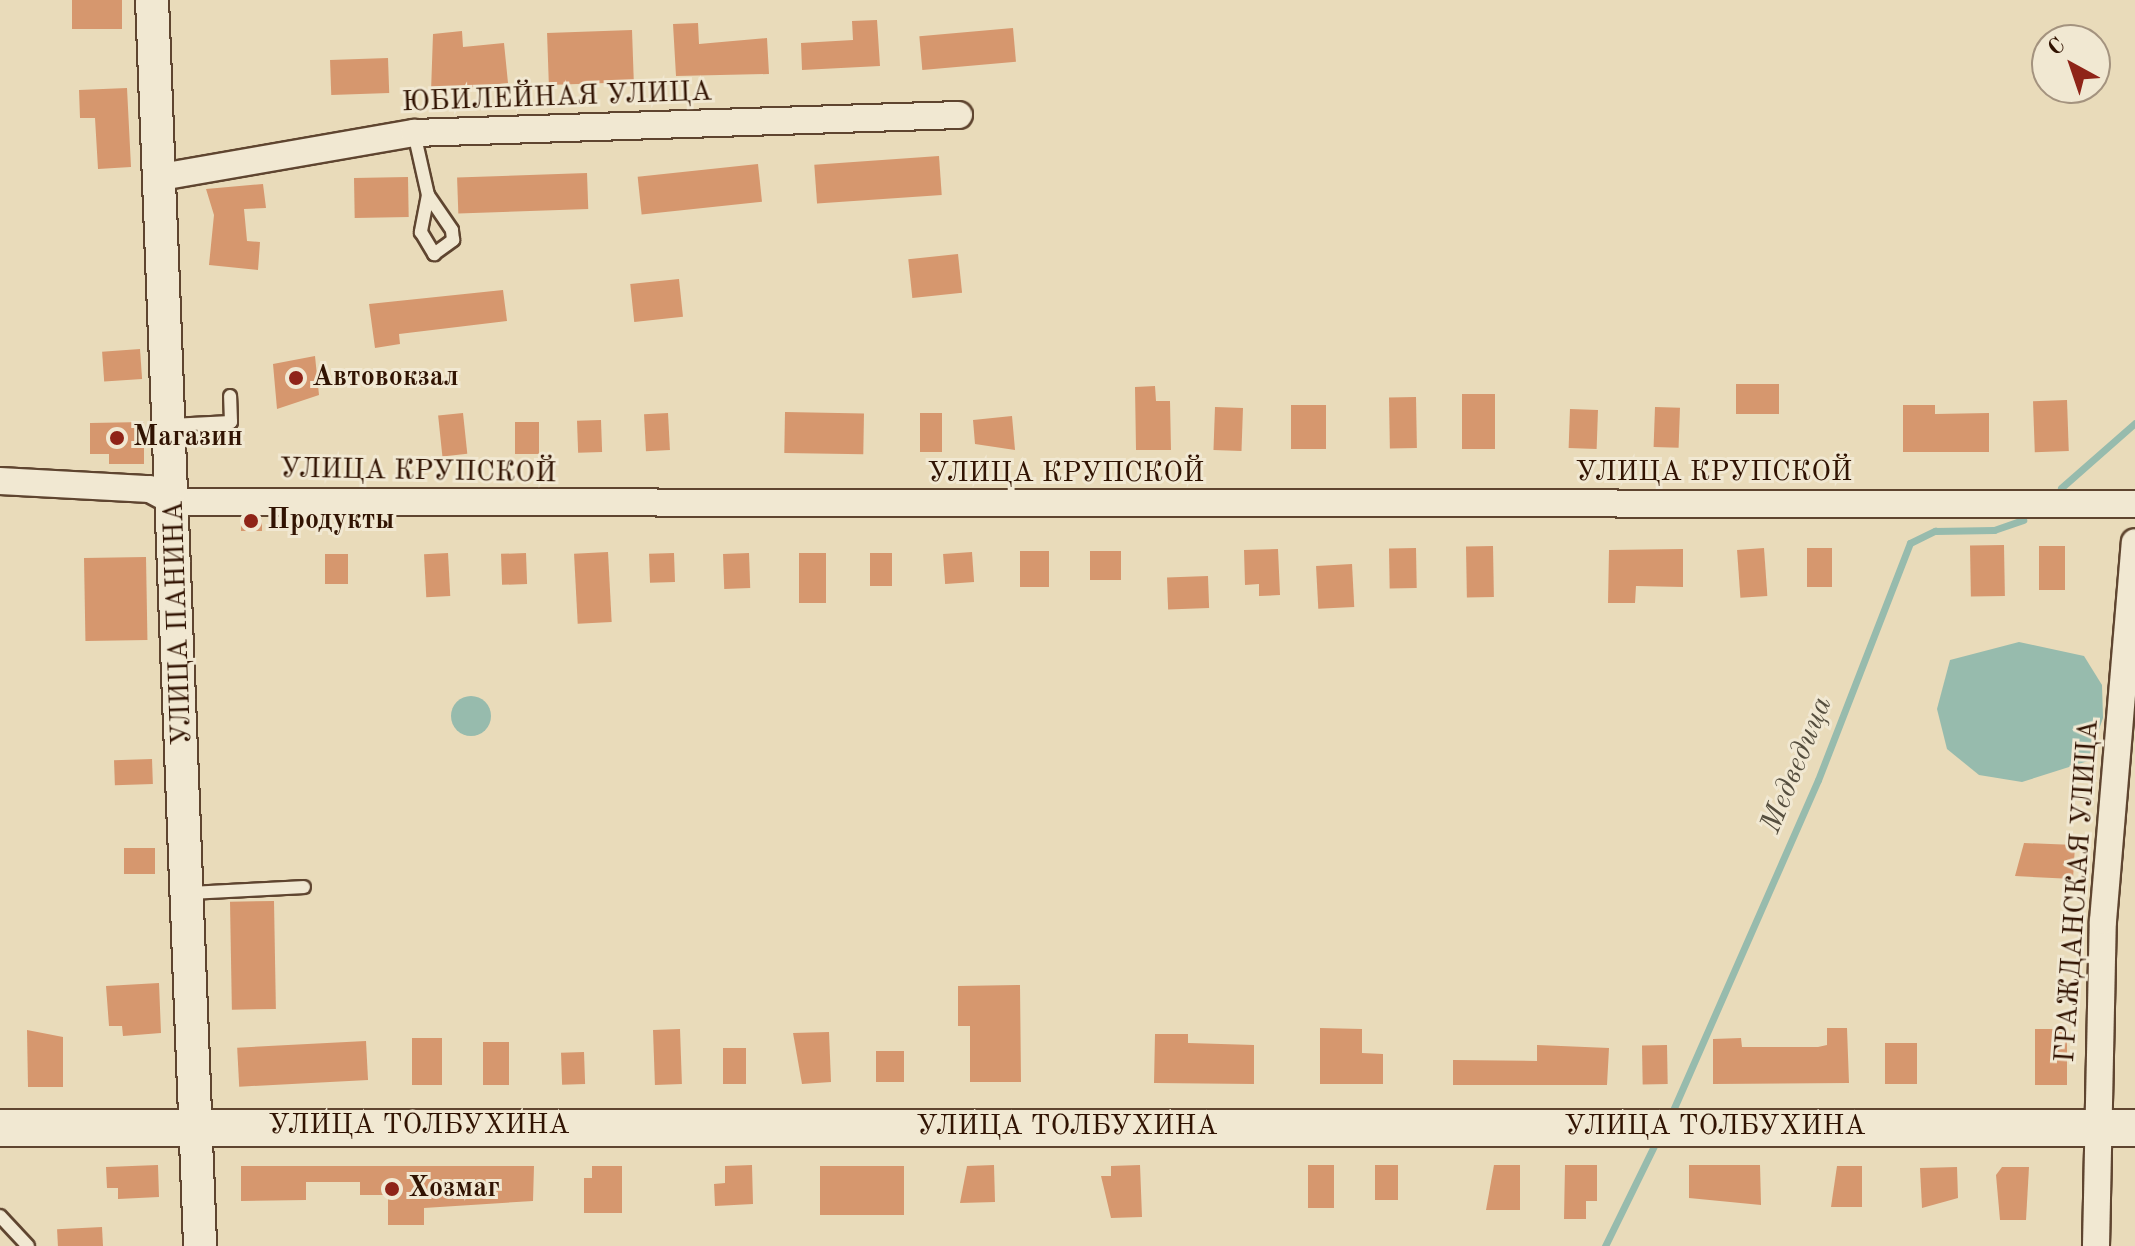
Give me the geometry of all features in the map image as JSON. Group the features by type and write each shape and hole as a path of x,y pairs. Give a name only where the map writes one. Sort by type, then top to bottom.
{"main road":[{"name":"УЛИЦА ТОЛБУХИНА","path":"0,1128 2135,1128"}],"street":[{"name":"УЛИЦА ПАНИНА","path":"152,0 191,893 200,1246"},
{"name":"ЮБИЛЕЙНАЯ УЛИЦА","path":"161,177 414,133 959,115"},
{"name":"УЛИЦА КРУПСКОЙ","path":"0,481 150,489 174,502 2135,504"},
{"name":"ГРАЖДАНСКАЯ УЛИЦА","path":"2096,1246 2096,1128 2103,921 2135,542"}],"lane":[{"path":"414,133 428,195"},
{"path":"171,425 231,422 230,396"},
{"path":"191,893 304,887"},
{"path":"0,1216 28,1246"}],"shaded area":[{"path":"2019,642 2084,656 2102,685 2103,718 2088,761 2022,782 1979,775 1947,749 1937,709 1950,660"},
{"path":"471,696 485,702 491,716 485,730 471,736 457,730 451,716 457,702"}],"building":[{"path":"72,0 122,0 122,29 72,29"},
{"path":"877,20 880,66 802,70 801,43 853,40 852,21"},
{"path":"698,23 699,44 767,38 769,74 676,76 673,24"},
{"path":"1013,28 1016,62 922,70 919,36"},
{"path":"632,30 634,82 549,85 547,33"},
{"path":"462,31 463,47 504,43 508,83 431,92 433,34"},
{"path":"388,58 389,93 331,95 330,60"},
{"path":"127,88 131,167 98,169 95,118 80,118 79,90"},
{"path":"939,156 942,195 817,204 814,165"},
{"path":"758,164 762,202 642,214 638,177"},
{"path":"587,173 588,209 458,214 457,178"},
{"path":"408,177 409,217 355,218 354,178"},
{"path":"263,184 266,208 244,209 247,241 260,242 258,270 209,265 214,215 206,189"},
{"path":"958,254 962,293 912,298 908,259"},
{"path":"679,279 683,317 634,322 630,284"},
{"path":"503,290 507,321 399,334 400,344 375,348 369,304"},
{"path":"140,349 142,379 104,382 102,352"},
{"name":"Автовокзал","path":"315,356 319,395 277,409 273,364"},
{"path":"1736,384 1779,384 1779,414 1736,414"},
{"path":"1155,386 1156,401 1170,401 1171,450 1136,450 1135,387"},
{"path":"1462,394 1495,394 1495,449 1462,449"},
{"path":"1389,397 1416,397 1417,448 1390,448"},
{"path":"2067,400 2069,451 2035,452 2033,401"},
{"path":"1291,405 1326,405 1326,449 1291,449"},
{"path":"1903,405 1935,405 1935,414 1989,413 1989,452 1903,452"},
{"path":"1215,407 1243,408 1241,451 1213,450"},
{"path":"1655,407 1680,408 1679,448 1654,447"},
{"path":"1570,409 1598,410 1597,449 1569,448"},
{"path":"785,412 864,413 863,454 784,453"},
{"path":"463,413 467,454 442,456 438,416"},
{"path":"668,413 670,450 646,451 644,414"},
{"path":"920,413 942,413 942,452 920,452"},
{"path":"1012,416 1015,450 975,444 973,420"},
{"path":"601,420 602,452 578,453 577,421"},
{"name":"Магазин","path":"144,422 144,464 109,464 109,454 90,454 90,423"},
{"path":"515,422 539,422 539,454 515,454"},
{"name":"Продукты","path":"241,518 262,518 262,531 241,531"},
{"path":"2004,545 2005,596 1971,597 1970,546"},
{"path":"1466,546 1493,546 1494,597 1467,597"},
{"path":"2039,546 2065,546 2065,590 2039,590"},
{"path":"1389,548 1416,548 1417,588 1390,588"},
{"path":"1764,548 1767,596 1740,598 1737,550"},
{"path":"1807,548 1832,548 1832,587 1807,587"},
{"path":"1278,549 1280,595 1259,596 1259,584 1245,585 1244,550"},
{"path":"1683,549 1683,587 1636,586 1635,603 1608,603 1609,550"},
{"path":"1020,551 1049,551 1049,587 1020,587"},
{"path":"1090,551 1121,551 1121,580 1090,580"},
{"path":"608,552 612,622 578,624 574,554"},
{"path":"972,552 974,582 945,584 943,554"},
{"path":"448,553 450,596 426,597 424,554"},
{"path":"526,553 527,584 502,585 501,554"},
{"path":"674,553 675,582 650,583 649,554"},
{"path":"749,553 750,588 724,589 723,554"},
{"path":"799,553 826,553 826,603 799,603"},
{"path":"870,553 892,553 892,586 870,586"},
{"path":"325,554 348,554 348,584 325,584"},
{"path":"146,557 147,640 85,641 84,558"},
{"path":"1352,564 1354,607 1318,609 1316,566"},
{"path":"1208,576 1209,608 1168,609 1167,577"},
{"path":"152,759 153,784 115,785 114,760"},
{"path":"2024,843 2075,845 2073,879 2015,876"},
{"path":"124,848 155,848 155,874 124,874"},
{"path":"274,901 276,1009 232,1010 230,902"},
{"path":"159,983 161,1033 123,1036 122,1026 109,1026 106,986"},
{"path":"1020,985 1021,1082 970,1082 970,1026 958,1026 958,986"},
{"path":"1320,1028 1362,1029 1362,1053 1383,1054 1383,1084 1320,1084"},
{"path":"1827,1028 1847,1028 1849,1083 1713,1084 1713,1039 1741,1038 1742,1047 1818,1047 1827,1045"},
{"path":"680,1029 682,1084 655,1085 653,1030"},
{"path":"2035,1029 2067,1029 2067,1085 2035,1085"},
{"path":"27,1030 63,1037 63,1087 28,1087"},
{"path":"829,1032 831,1082 802,1084 793,1033"},
{"path":"1155,1034 1188,1034 1188,1043 1254,1045 1254,1084 1154,1083"},
{"path":"412,1038 442,1038 442,1085 412,1085"},
{"path":"366,1041 368,1080 239,1087 237,1048"},
{"path":"483,1042 509,1042 509,1085 483,1085"},
{"path":"1885,1043 1917,1043 1917,1084 1885,1084"},
{"path":"1537,1045 1609,1048 1607,1085 1453,1085 1453,1060 1537,1061"},
{"path":"1642,1045 1667,1045 1668,1084 1643,1084"},
{"path":"723,1048 746,1048 746,1084 723,1084"},
{"path":"876,1051 904,1051 904,1082 876,1082"},
{"path":"584,1052 585,1084 562,1085 561,1053"},
{"path":"158,1165 159,1197 118,1199 118,1188 107,1188 106,1167"},
{"path":"752,1165 753,1204 715,1206 714,1184 725,1183 725,1166"},
{"path":"994,1165 995,1202 960,1203 967,1166"},
{"path":"1140,1165 1142,1217 1111,1218 1101,1176 1111,1176 1111,1166"},
{"path":"1308,1165 1334,1165 1334,1208 1308,1208"},
{"path":"1375,1165 1398,1165 1398,1200 1375,1200"},
{"path":"1494,1165 1520,1165 1520,1210 1486,1210"},
{"path":"1565,1165 1597,1165 1597,1201 1586,1201 1586,1219 1564,1219"},
{"path":"1689,1165 1760,1165 1761,1205 1689,1198"},
{"path":"241,1166 534,1166 533,1201 424,1208 424,1225 388,1225 388,1195 360,1195 360,1182 306,1182 306,1200 241,1201"},
{"path":"592,1166 622,1166 622,1213 584,1213 584,1178 592,1178"},
{"path":"820,1166 904,1166 904,1215 820,1215"},
{"path":"1837,1166 1862,1166 1862,1207 1831,1207"},
{"path":"1957,1167 1958,1198 1922,1208 1920,1168"},
{"path":"2002,1167 2029,1167 2026,1220 2000,1220 1996,1175"},
{"path":"102,1227 103,1246 58,1246 57,1229"}],"waterway":[{"name":"Медведица","path":"2061,488 2135,423"},
{"name":"Медведица","path":"1674,1108 1818,780 1910,543 1935,531 1994,530 2023,520"},
{"name":"Медведица","path":"1605,1246 1654,1146"}],"place":[{"name":"Автовокзал","path":"296,378"},
{"name":"Магазин","path":"117,438"},
{"name":"Продукты","path":"251,521"},
{"name":"Хозмаг","path":"392,1189"}]}
